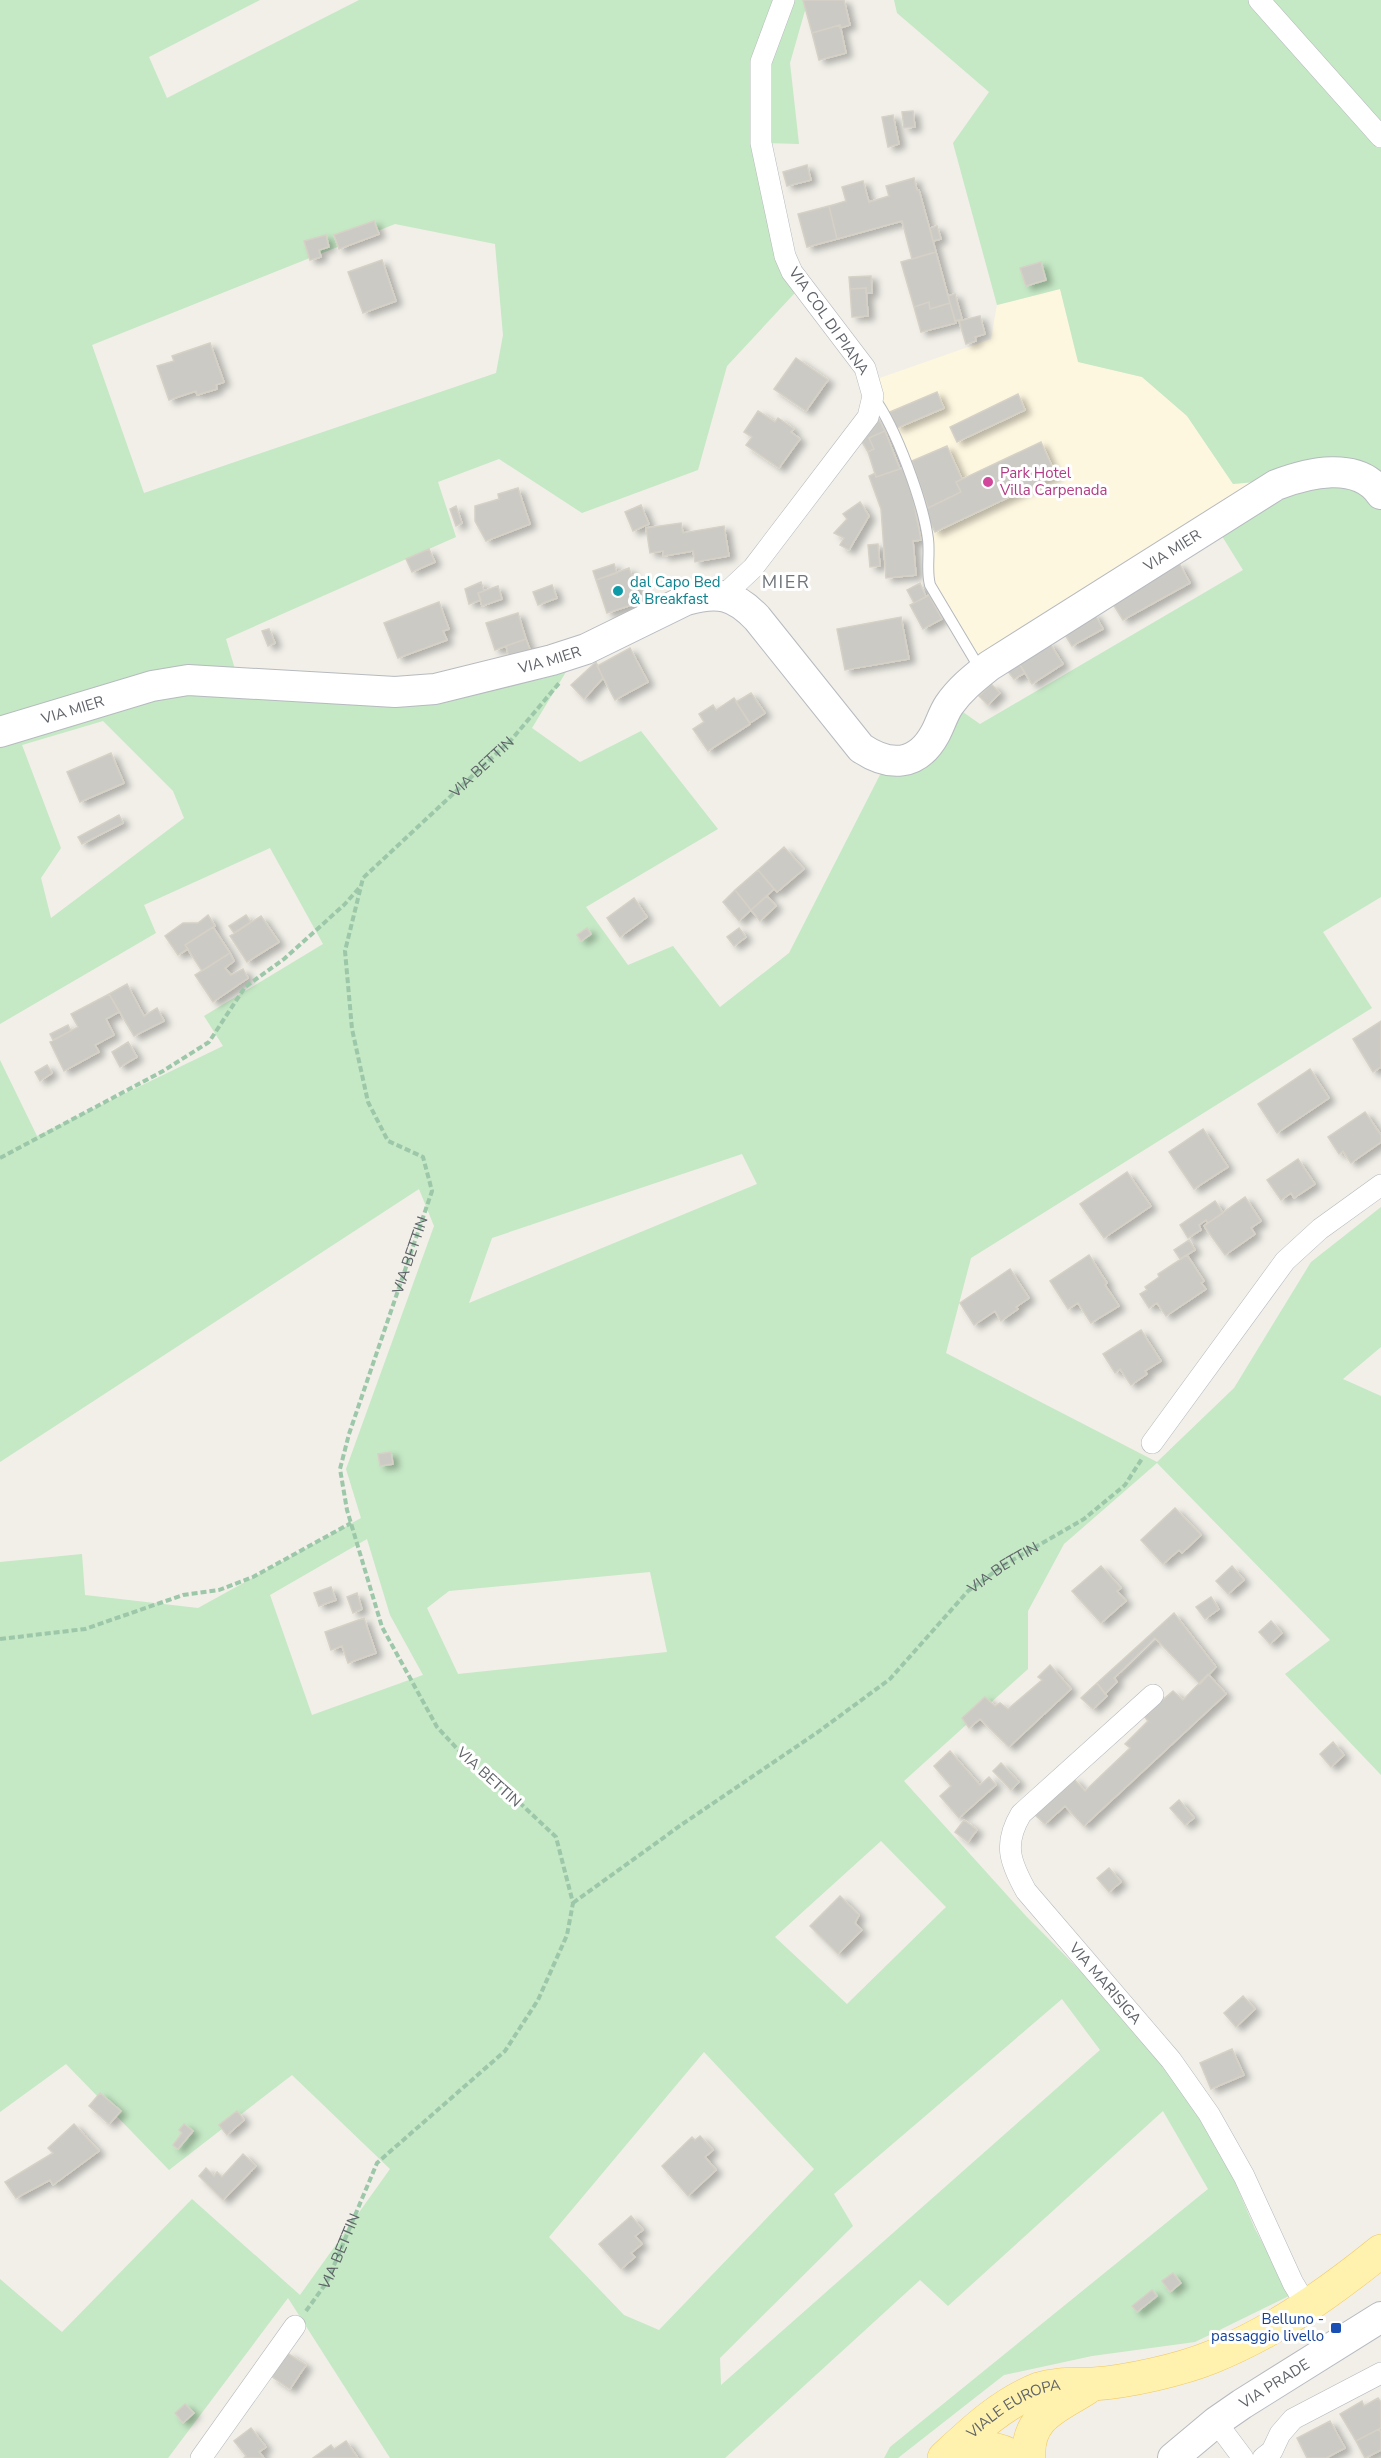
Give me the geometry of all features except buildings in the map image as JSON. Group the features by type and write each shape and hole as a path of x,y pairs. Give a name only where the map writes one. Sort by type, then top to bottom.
{"main road":[{"name":"VIALE EUROPA","path":"944,2458 1007,2404 1040,2389 1071,2383 1094,2384 1154,2374 1211,2358 1259,2335 1308,2306 1381,2251"},
{"name":"VIALE EUROPA","path":"1029,2458 1030,2438 1047,2412 1094,2384"},
{"path":"944,2458 967,2448 992,2448 1016,2458"}],"street":[{"name":"VIA COL DI PIANA","path":"784,0 761,62 761,142 785,256 792,272 865,368 873,396"},
{"path":"1259,0 1381,137"},
{"path":"723,596 753,568 821,482 868,417 873,396"},
{"name":"VIA MIER","path":"0,732 170,682 207,680 373,691 413,691 466,682 586,649 686,600 723,596 744,605 850,736 871,755 896,762 919,754 928,745 948,707 959,692 981,672 1276,485 1316,473 1344,472 1379,487"},
{"path":"1152,1443 1285,1261 1320,1229 1381,1185"},
{"name":"VIA MARISIGA","path":"1153,1695 1021,1814 1012,1830 1009,1849 1016,1872 1026,1891 1171,2060 1209,2114 1244,2176 1293,2283 1308,2306"},
{"name":"VIA PRADE","path":"1173,2458 1216,2422 1381,2317"},
{"path":"201,2458 295,2326"},
{"path":"1263,2458 1272,2451 1280,2434 1293,2419 1381,2373"},
{"path":"1216,2422 1243,2458"}],"lane":[{"path":"873,396 882,410 915,488 928,541 930,585 981,672"}],"path":[{"name":"VIA BETTIN","path":"295,2326 327,2282 377,2163 505,2051 533,2008 567,1935 573,1903 556,1837 522,1805 476,1769 437,1727 382,1627 351,1523 340,1469 432,1191 423,1157 388,1141 368,1102 352,1029 345,951 363,878 512,739 581,659 586,649"},
{"path":"0,1158 163,1071 209,1042 223,1024 245,987 284,959 344,905 361,886"},
{"name":"VIA BETTIN","path":"573,1903 890,1679 968,1591 1004,1565 1084,1519 1125,1485 1152,1443"},
{"path":"0,1639 85,1629 183,1595 219,1590 254,1577 351,1523"}],"shaded area":[{"path":"1060,289 1079,362 1142,377 1187,416 1233,484 1279,480 978,671 925,583 924,540 906,456 879,397 874,380 991,339 997,305"}],"green space":[{"path":"0,0 260,0 149,57 167,98 359,0 808,0 790,63 799,144 766,143 791,262 805,282 727,366 698,470 582,513 499,459 438,482 456,537 226,639 240,686 414,697 572,662 532,728 580,762 641,731 718,829 586,907 628,965 673,946 720,1007 789,953 885,765 953,705 980,724 1243,570 1212,520 1277,480 1233,484 1187,416 1142,377 1078,362 1060,289 997,305 953,143 989,92 897,13 894,0 1381,0 1381,897 1323,932 1372,1008 971,1258 946,1353 1157,1462 1234,1388 1311,1262 1381,1207 1381,1347 1343,1379 1381,1396 1381,1775 1285,1674 1330,1640 1157,1463 1064,1544 1028,1611 1028,1669 904,1781 1026,1916 1125,2016 1210,2124 1255,2229 1291,2295 1195,2342 1092,2356 1004,2375 898,2458 884,2458 890,2447 1208,2189 1163,2111 948,2306 920,2280 725,2458 390,2458 288,2298 168,2458 0,2458 0,2279 62,2332 192,2199 300,2295 390,2169 292,2075 169,2170 66,2064 0,2112 0,1562 82,1554 85,1595 198,1608 361,1518 346,1469 434,1226 419,1189 0,1462 0,1060 37,1136 223,1046 204,1016 323,944 270,848 144,905 156,933 0,1024","holes":["395,224 495,244 503,335 496,373 144,493 92,345","103,721 173,791 184,818 51,918 41,878 61,848 22,745","742,1154 757,1184 469,1303 492,1238","367,1539 390,1615 423,1675 312,1715 270,1595","650,1572 667,1652 458,1674 427,1608 449,1591","881,1841 946,1907 847,2004 775,1937","1062,1999 1100,2050 721,2385 720,2358 853,2226 834,2194","704,2052 814,2169 659,2330 624,2315 549,2237"]}],"place":[{"name":"Park Hotel Villa Carpenada","path":"988,482"},
{"name":"dal Capo Bed & Breakfast","path":"618,591"},
{"name":"Belluno - passaggio livello","path":"1336,2328"}],"district":[{"name":"MIER","path":"786,582"}]}
